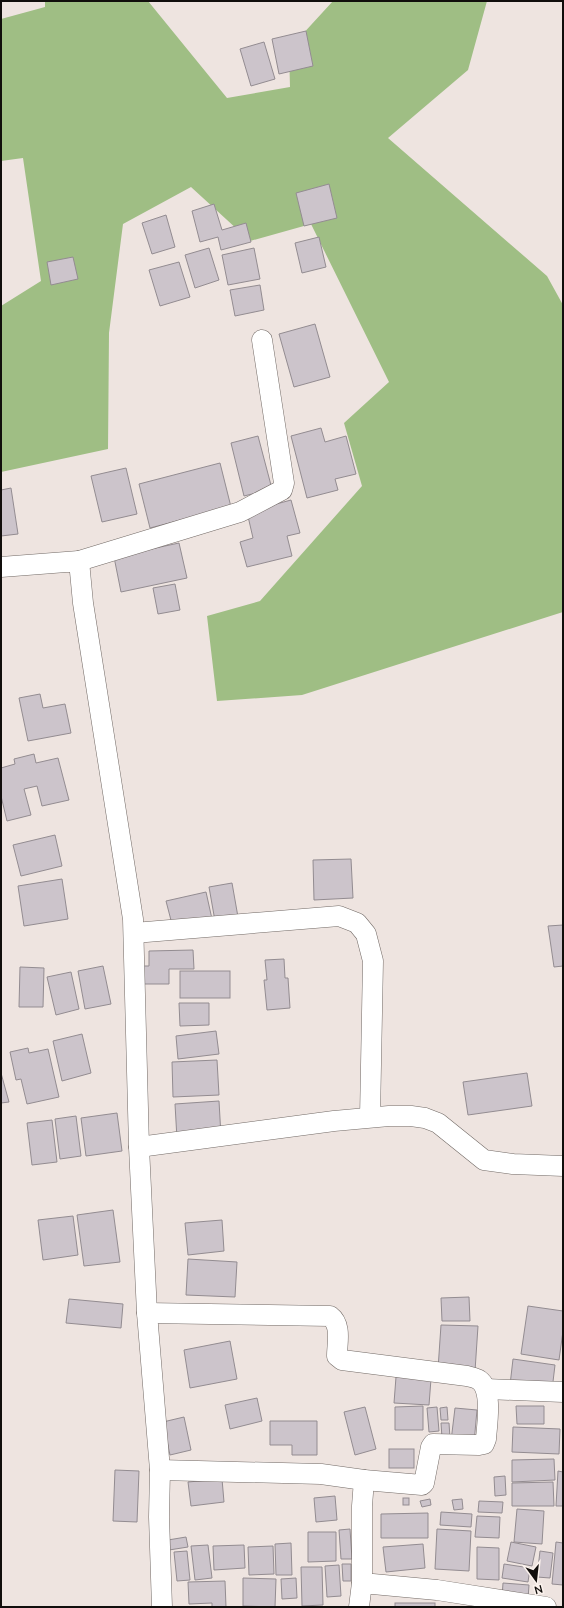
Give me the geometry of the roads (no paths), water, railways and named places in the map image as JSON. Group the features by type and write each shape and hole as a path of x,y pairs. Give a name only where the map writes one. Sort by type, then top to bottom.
{"street":[{"path":"1,567 79,561 240,512 282,490 284,483 262,340"},
{"path":"79,561 83,603 133,919 139,1147 147,1313 160,1470 159,1517 162,1607"},
{"path":"134,933 339,916 358,923 366,934 372,961 370,1117"},
{"path":"139,1147 326,1122 370,1117 411,1116 425,1118 438,1123 484,1160 513,1164 563,1166"},
{"path":"147,1313 330,1316 334,1318 337,1325 337,1356 342,1360 467,1376 479,1380 486,1389 488,1402 486,1440 484,1444 433,1444 422,1485 364,1480 321,1474 160,1470"},
{"path":"486,1389 563,1392"},
{"path":"359,1607 362,1583 364,1480"},
{"path":"362,1583 437,1590 546,1607"}]}
